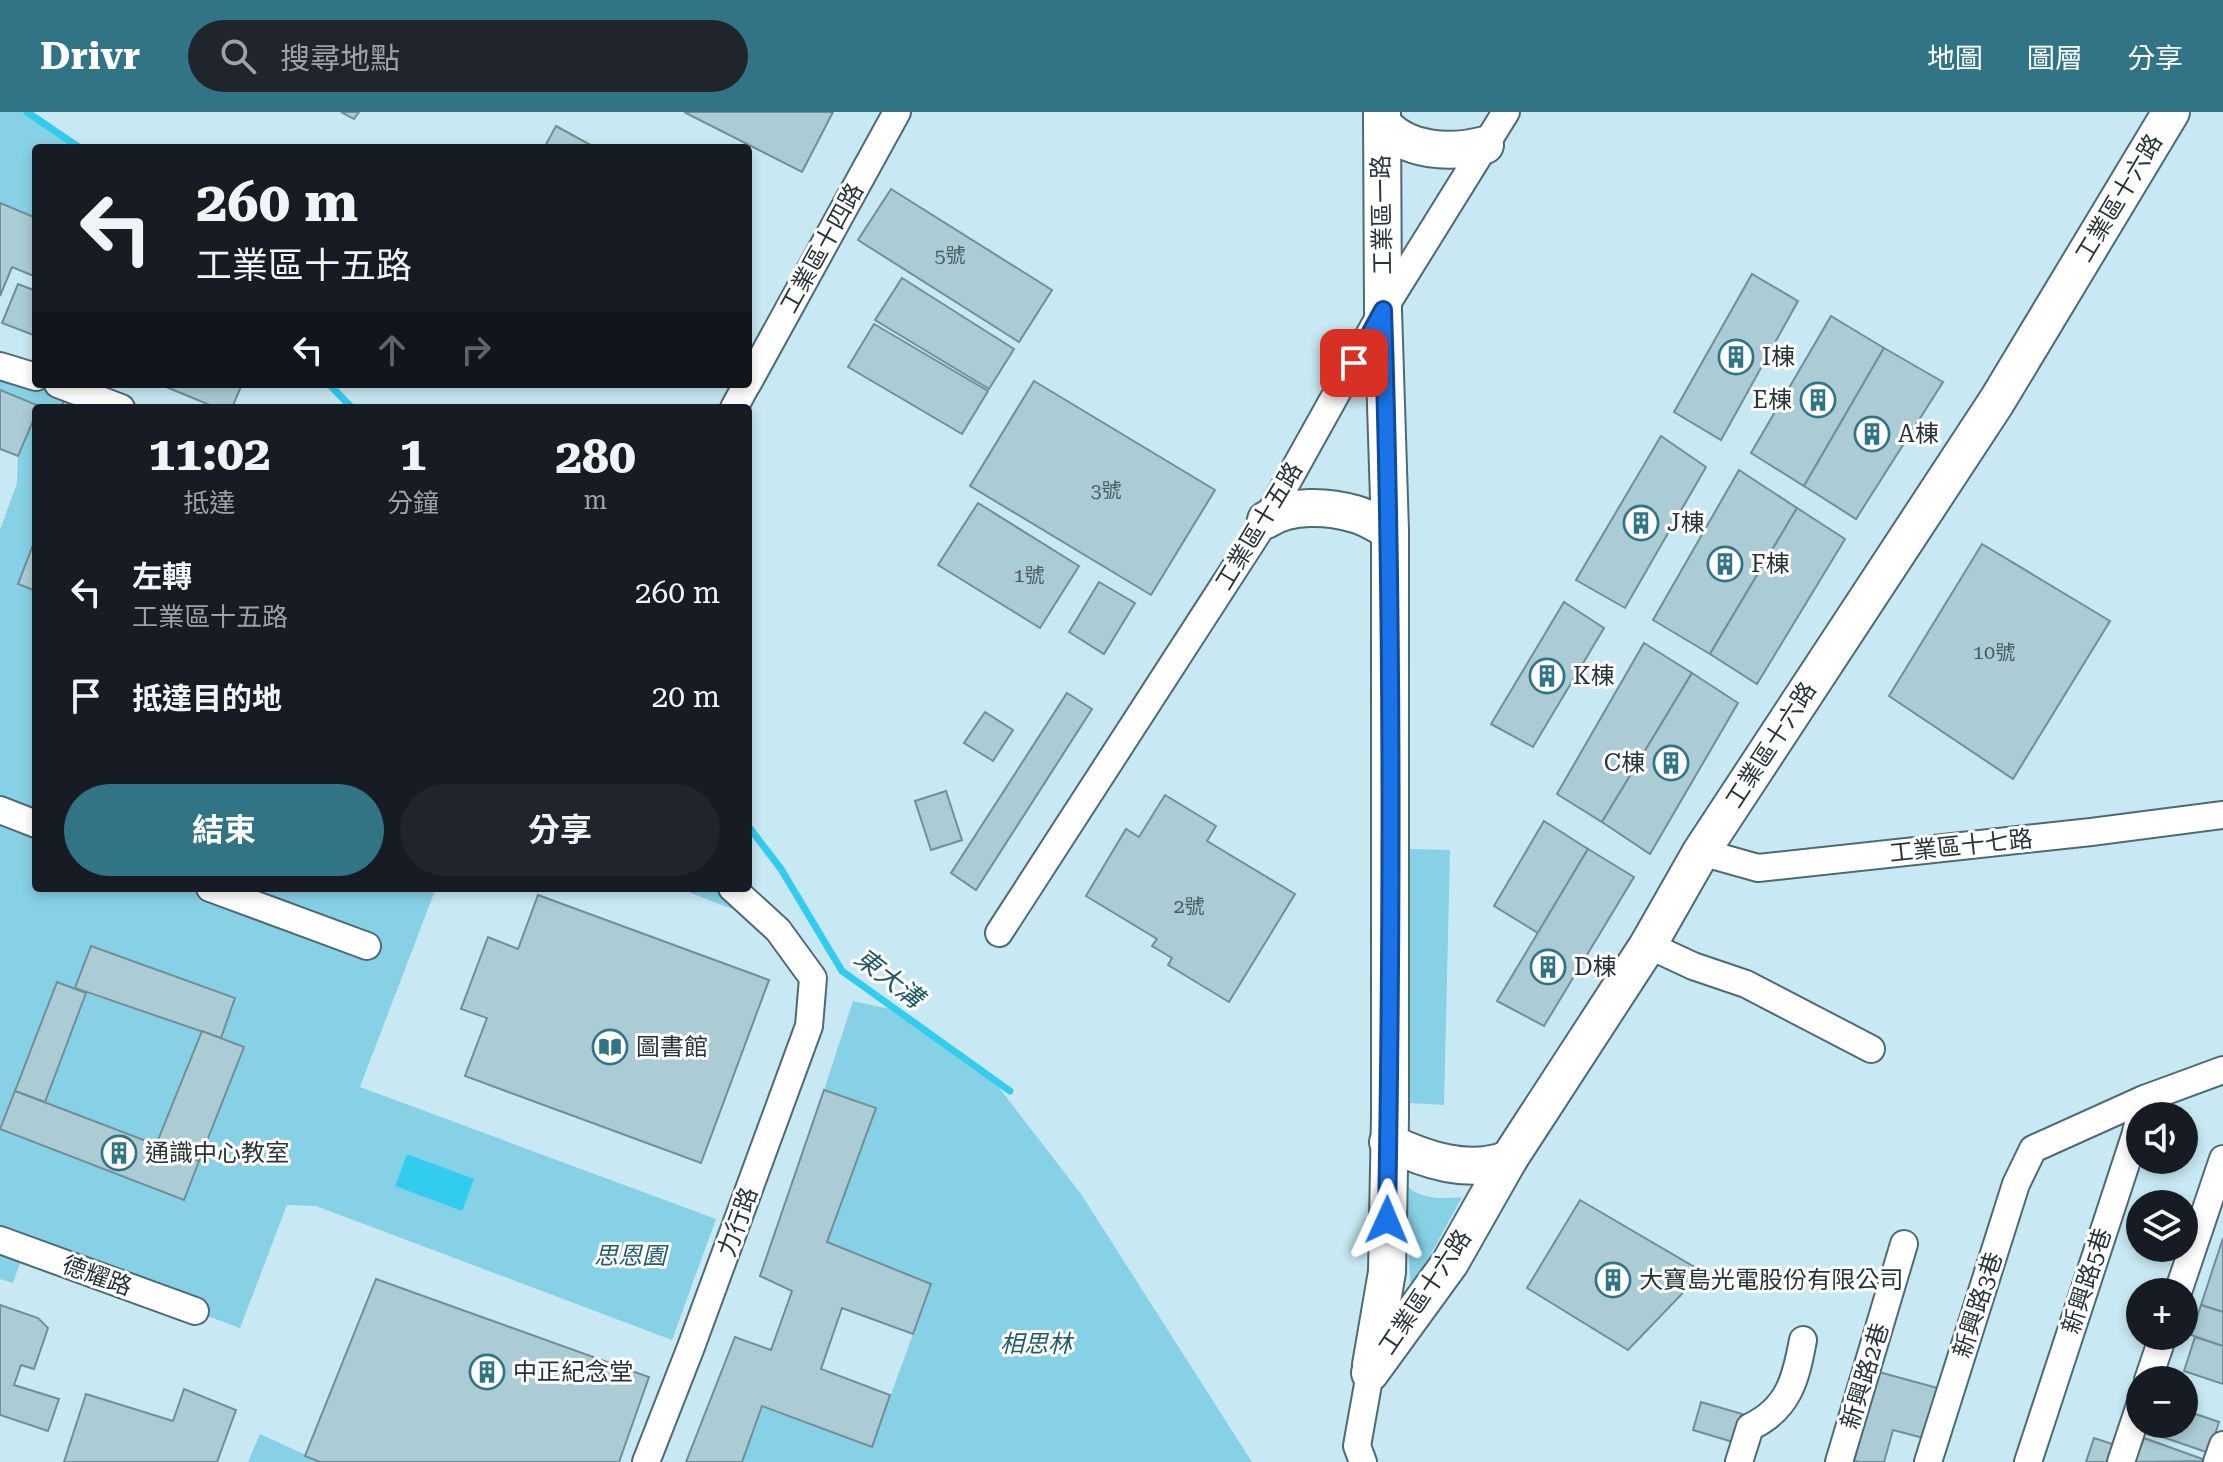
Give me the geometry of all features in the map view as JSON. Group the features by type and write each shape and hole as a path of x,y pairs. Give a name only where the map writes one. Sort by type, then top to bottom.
{"street":[{"name":"工業區十四路","path":"752,377 897,112"},
{"name":"工業區十五路","path":"999,933 1266,520 1383,310 1506,112"},
{"name":"工業區十六路","path":"1370,1373 1450,1263 1509,1159 1648,945 1701,852 1997,401 2170,113"},
{"path":"1382,117 1389,132 1435,150 1451,151 1485,145"},
{"name":"工業區一路","path":"1370,1373 1387,1272 1390,531 1383,310 1382,117"},
{"path":"0,366 32,376"},
{"path":"68,388 110,404"},
{"path":"1266,520 1277,512 1310,508 1356,514 1390,531"},
{"path":"0,810 32,822"},
{"name":"工業區十七路","path":"1701,852 1758,868 2223,815"},
{"path":"221,892 367,946"},
{"name":"力行路","path":"646,1462 809,1026 813,978 778,930 736,892"},
{"path":"1648,945 1693,966 1746,984 1871,1049"},
{"path":"2144,1099 2223,1070"},
{"name":"新興路3巷","path":"1928,1462 2016,1184 2033,1149 2144,1099"},
{"name":"新興路5巷","path":"2028,1462 2135,1136 2144,1099"},
{"path":"1388,1142 1434,1161 1482,1167 1509,1159"},
{"path":"2183,1278 2223,1159"},
{"name":"德耀路","path":"0,1240 195,1311"},
{"name":"新興路2巷","path":"1839,1462 1904,1244"},
{"path":"1739,1462 1750,1427 1768,1418 1795,1382 1803,1340"},
{"path":"1363,1462 1357,1446 1370,1373"},
{"path":"2121,1462 2129,1438"},
{"path":"2217,1462 2223,1445"}],"green space":[{"path":"0,112 27,112 74,144 32,144 32,216 0,203"},
{"name":"思恩園","path":"0,361 32,375 32,388 62,388 105,404 32,404 32,547 18,583 32,589 32,892 434,892 360,1087 716,1219 672,1340 316,1206 287,1205 240,1328 25,1249 13,1283 0,1279 0,530 17,483 18,456 0,449","holes":["91,946 235,998 221,1038 244,1047 184,1200 1,1129 57,982 75,988"]},
{"path":"1410,849 1450,850 1444,1105 1408,1103"},
{"path":"688,892 752,892 789,931"},
{"path":"86,993 202,1031 156,1145 45,1102"},
{"name":"相思林","path":"853,1001 894,1010 987,1072 1081,1194 1252,1462 742,1462 762,1406 872,1446 931,1285 827,1242 876,1109 824,1090"},
{"path":"1404,1182 1423,1195 1462,1197 1411,1291"},
{"path":"260,1434 321,1462 248,1462"}],"shaded area":[{"path":"407,1154 474,1179 462,1211 395,1186"}],"building":[{"path":"341,112 359,112 354,119"},
{"path":"684,112 833,112 802,172"},
{"path":"556,126 589,144 546,144"},
{"path":"891,189 1052,290 1019,342 858,240"},
{"path":"0,203 32,216 32,275 12,267 0,296"},
{"name":"I棟","path":"1752,274 1798,301 1721,440 1674,412"},
{"path":"902,278 1014,349 989,389 875,320"},
{"path":"18,284 32,289 32,334 2,323"},
{"name":"E棟","path":"1831,316 1884,348 1804,486 1751,453"},
{"path":"874,324 988,391 962,434 848,367"},
{"name":"A棟","path":"1884,348 1943,382 1856,519 1804,486"},
{"path":"1034,381 1215,490 1151,595 970,486"},
{"path":"169,388 240,388 234,404 207,404"},
{"path":"0,390 34,404 32,423 18,456 0,449"},
{"path":"67,393 95,404 63,404"},
{"name":"J棟","path":"1661,436 1706,467 1625,608 1576,580"},
{"name":"F棟","path":"1739,470 1797,508 1710,654 1653,620"},
{"path":"978,503 1079,566 1040,628 938,565"},
{"path":"1797,508 1845,539 1757,684 1710,654"},
{"path":"1982,544 2110,621 2013,779 1889,696"},
{"path":"32,547 32,589 18,584"},
{"path":"1099,582 1135,603 1104,654 1069,632"},
{"name":"K棟","path":"1564,602 1604,628 1533,747 1491,724"},
{"path":"1644,643 1692,673 1602,822 1557,794"},
{"name":"C棟","path":"1692,673 1738,703 1650,854 1602,822"},
{"path":"1067,693 1092,709 976,890 951,873"},
{"path":"985,712 1013,730 993,761 964,743"},
{"path":"946,791 962,840 931,850 915,801"},
{"path":"1165,795 1216,826 1207,841 1295,894 1229,1002 1168,965 1172,958 1152,946 1157,939 1086,896 1126,829 1139,837"},
{"path":"1544,821 1588,849 1538,933 1494,906"},
{"name":"D棟","path":"1588,849 1634,877 1544,1026 1497,1001"},
{"name":"圖書館","path":"538,895 769,980 701,1163 465,1076 487,1018 461,1009 488,937 518,949"},
{"path":"91,946 235,998 221,1038 75,988"},
{"path":"57,982 86,993 45,1102 15,1091"},
{"name":"通識中心教室","path":"202,1031 244,1047 199,1161 156,1145"},
{"path":"824,1090 876,1108 827,1242 931,1284 913,1334 842,1308 821,1369 890,1395 872,1447 762,1406 742,1462 686,1462 735,1337 771,1350 792,1291 760,1276"},
{"name":"通識中心教室","path":"15,1091 199,1161 184,1200 0,1129"},
{"name":"大寶島光電股份有限公司","path":"1580,1200 1703,1272 1628,1350 1527,1288"},
{"path":"2223,1238 2223,1312 2201,1305"},
{"name":"中正紀念堂","path":"376,1279 649,1377 619,1462 320,1462 305,1456"},
{"path":"0,1305 38,1318 48,1328 34,1369 21,1365 14,1385 59,1399 48,1431 0,1415"},
{"path":"2201,1305 2223,1312 2223,1346 2198,1337"},
{"path":"2198,1338 2223,1346 2223,1384 2198,1376 2198,1366 2186,1366 2191,1350 2198,1350"},
{"path":"1879,1372 1941,1389 1927,1439 1893,1430 1884,1462 1854,1461"},
{"path":"184,1389 236,1410 217,1462 64,1462 86,1394 173,1421"},
{"path":"1701,1402 1742,1414 1733,1442 1693,1430"},
{"path":"2198,1415 2219,1422 2209,1453 2166,1438 2198,1438"},
{"path":"2094,1438 2121,1447 2116,1462 2086,1462"},
{"path":"2144,1438 2208,1461 2135,1462"}],"waterway":[{"name":"東大溝","path":"27,112 74,144"},
{"name":"東大溝","path":"333,388 348,404"},
{"name":"東大溝","path":"752,831 781,869 842,971 1010,1091"}],"place":[{"name":"I棟","path":"1736,357"},
{"name":"E棟","path":"1818,400"},
{"name":"A棟","path":"1872,434"},
{"name":"J棟","path":"1641,523"},
{"name":"F棟","path":"1725,564"},
{"name":"K棟","path":"1547,676"},
{"name":"C棟","path":"1671,763"},
{"name":"D棟","path":"1548,967"},
{"name":"圖書館","path":"610,1047"},
{"name":"通識中心教室","path":"119,1153"},
{"name":"大寶島光電股份有限公司","path":"1613,1280"},
{"name":"中正紀念堂","path":"487,1372"}],"route":[{"path":"1354,363 1383,310 1390,531 1390,1117 1387,1220"}]}
